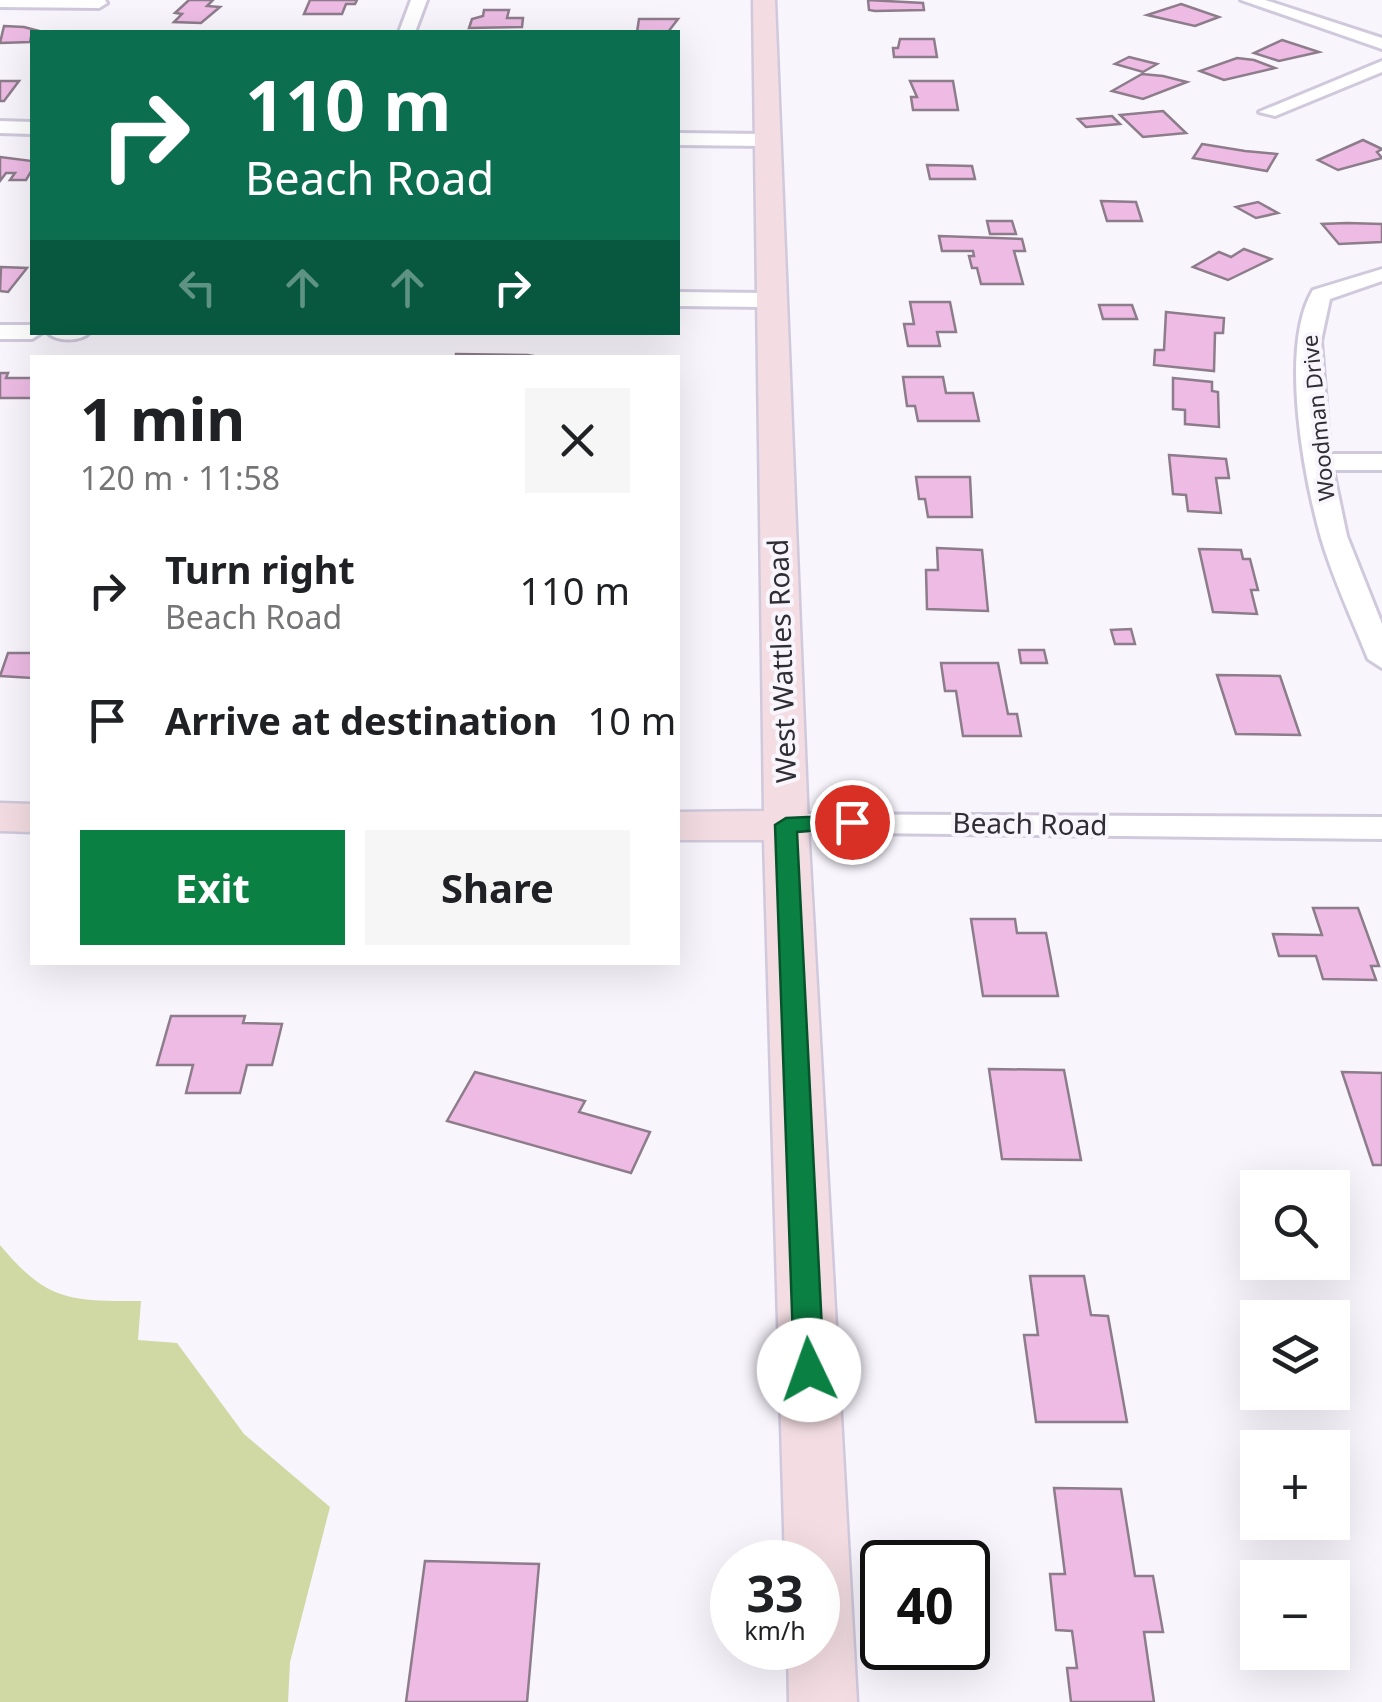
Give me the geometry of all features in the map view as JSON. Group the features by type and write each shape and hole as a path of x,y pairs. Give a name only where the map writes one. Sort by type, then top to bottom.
{"street":[{"path":"408,30 419,0"},
{"name":"West Wattles Road","path":"764,0 786,825 816,1540"},
{"path":"1249,0 1382,44"},
{"path":"0,2 98,2"},
{"path":"1268,112 1382,66"},
{"path":"680,123 768,132"},
{"path":"0,128 30,128"},
{"path":"680,139 768,132"},
{"name":"Woodman Drive","path":"1382,276 1332,288 1312,306 1310,378 1318,462 1334,538 1382,658"},
{"path":"680,299 773,310"},
{"path":"680,319 773,310"},
{"path":"0,332 30,332"},
{"path":"1318,462 1382,462"},
{"path":"0,818 30,818"},
{"name":"Beach Road","path":"680,826 1382,828"},
{"path":"822,1670 823,1702"}],"green space":[{"path":"0,1245 32,1278 62,1294 141,1301 138,1340 177,1343 244,1434 330,1507 290,1662 288,1702 0,1702"}],"building":[{"path":"189,0 213,0 207,6 220,7 201,23 174,22 182,14 175,13"},
{"path":"310,0 357,0 355,4 346,4 342,14 304,14"},
{"path":"868,0 923,3 924,10 869,10"},
{"path":"1181,4 1219,17 1195,26 1147,15"},
{"path":"484,10 509,10 507,18 523,18 522,27 469,28 472,19 483,16"},
{"path":"639,19 678,19 670,30 637,30"},
{"path":"4,26 35,30 30,30 30,42 0,43"},
{"path":"900,39 934,39 937,57 894,57 893,48 898,48"},
{"path":"1282,40 1319,52 1279,61 1254,53"},
{"path":"1129,57 1157,64 1143,72 1115,64"},
{"path":"1237,58 1275,68 1224,80 1200,71"},
{"path":"1142,74 1187,82 1143,99 1112,91"},
{"path":"0,81 19,81 4,101 0,101"},
{"path":"910,81 953,81 958,110 913,110 911,97 917,97"},
{"path":"1163,111 1186,133 1143,137 1120,115"},
{"path":"1112,116 1120,124 1086,127 1078,119"},
{"path":"1363,140 1382,149 1377,152 1382,158 1338,170 1318,160"},
{"path":"1202,144 1277,154 1267,171 1193,158"},
{"path":"0,157 30,161 26,180 10,180 15,173 6,173 0,181"},
{"path":"927,165 972,166 975,179 930,179"},
{"path":"1101,201 1136,202 1142,221 1107,221"},
{"path":"1258,202 1278,213 1256,218 1236,207"},
{"path":"987,221 1012,221 1016,234 990,234"},
{"path":"1322,224 1382,224 1382,242 1339,244"},
{"path":"939,236 1022,239 1025,251 1014,251 1023,284 981,284 969,256 974,256 973,251 942,251"},
{"path":"1244,249 1271,259 1228,280 1193,267 1219,252 1231,257"},
{"path":"1,267 27,268 8,292 0,291"},
{"path":"910,302 950,302 956,332 937,332 940,346 908,346 904,324 914,324"},
{"path":"1099,305 1132,305 1137,319 1103,319"},
{"path":"1166,312 1224,318 1223,333 1215,333 1214,371 1154,365 1155,350 1164,350"},
{"path":"0,373 8,373 6,378 30,378 30,398 0,398"},
{"path":"903,377 943,377 946,393 973,393 979,421 918,421 915,406 907,406"},
{"path":"1173,378 1212,382 1212,391 1218,392 1219,427 1185,424 1185,410 1173,409"},
{"path":"1169,455 1226,459 1229,478 1216,478 1221,513 1188,511 1186,495 1173,494"},
{"path":"916,477 970,477 972,517 928,517 925,499 919,499"},
{"path":"937,548 982,550 988,611 927,609 926,570 938,570"},
{"path":"1199,549 1241,550 1243,559 1250,559 1258,590 1251,590 1257,614 1213,612"},
{"path":"1131,629 1135,644 1115,644 1111,630"},
{"path":"1019,650 1044,650 1047,663 1021,663"},
{"path":"8,653 30,653 30,678 0,676"},
{"path":"941,663 998,663 1008,714 1017,714 1021,736 963,736 956,691 945,691"},
{"path":"1217,675 1280,676 1300,735 1236,734"},
{"path":"1313,908 1358,908 1379,966 1371,966 1376,980 1323,979 1316,956 1279,956 1273,934 1322,935"},
{"path":"971,919 1015,919 1017,933 1046,933 1058,996 983,996"},
{"path":"171,1016 245,1016 243,1023 282,1024 272,1065 247,1065 240,1093 186,1093 193,1065 157,1065"},
{"path":"989,1069 1064,1070 1081,1160 1002,1159"},
{"path":"475,1072 585,1101 579,1112 650,1132 631,1173 447,1121"},
{"path":"1342,1072 1382,1073 1382,1165 1373,1165"},
{"path":"1030,1276 1084,1276 1091,1315 1108,1316 1127,1422 1036,1422 1024,1335 1038,1335"},
{"path":"1054,1488 1121,1489 1135,1576 1153,1576 1163,1632 1144,1632 1154,1702 1071,1702 1067,1668 1077,1668 1072,1631 1056,1630 1050,1574 1065,1574"},
{"path":"425,1561 539,1564 527,1702 406,1702"}],"route":[{"path":"809,1370 786,825 852,822"}]}
